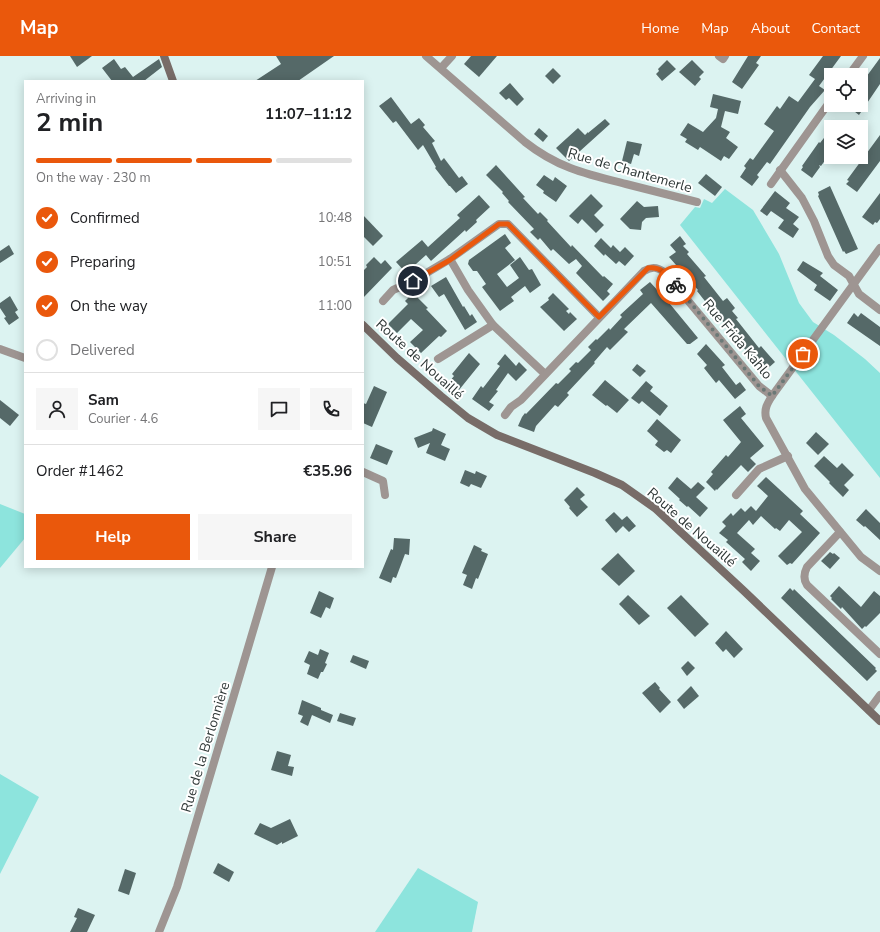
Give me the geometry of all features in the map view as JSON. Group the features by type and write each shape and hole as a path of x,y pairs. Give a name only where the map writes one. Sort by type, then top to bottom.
{"street":[{"path":"164,56 174,80"},
{"name":"Rue de Chantemerle","path":"426,56 537,152 553,161 585,173 697,202"},
{"path":"441,68 452,56"},
{"path":"719,56 723,59 725,56"},
{"path":"854,68 863,56"},
{"path":"771,184 824,110"},
{"path":"780,170 802,198 814,221 828,256 834,265 849,276 859,294 880,310"},
{"path":"383,301 393,290 413,281 450,260 499,224 508,224 599,317"},
{"path":"880,248 772,396 767,404 765,412 766,418 805,488 861,556 880,571"},
{"path":"450,260 468,290 493,325 545,374"},
{"name":"Rue Frida Kahlo","path":"506,415 511,407 521,400 644,271 653,267 660,269 665,273 759,386 772,396"},
{"path":"438,359 493,325"},
{"name":"Route de Nouaillé","path":"364,328 440,396 468,418 497,435 622,485 656,509 880,721"},
{"path":"0,349 24,358"},
{"path":"736,495 759,469 788,456"},
{"path":"364,472 383,480 385,495"},
{"path":"840,532 807,566 805,571 805,581 807,585 880,654"},
{"name":"Rue de la Berlonnière","path":"159,932 177,887 272,568"},
{"path":"868,710 880,695"}],"shaded area":[{"path":"725,189 753,210 779,254 799,303 813,322 834,335 865,359 880,373 880,478 680,225 695,207 700,208 704,199 712,203"},
{"path":"0,504 24,514 24,539 0,568"},
{"path":"0,774 39,797 0,874"},
{"path":"418,868 478,902 472,932 375,932"}],"building":[{"path":"70,56 92,56 77,67"},
{"path":"276,56 334,56 299,80 257,80 281,64"},
{"path":"471,56 497,56 479,77 464,64"},
{"path":"748,56 761,56 756,63 759,65 742,89 732,82"},
{"path":"823,56 841,56 832,68 824,68 824,79 819,86 824,89 824,91 810,107 770,164 767,162 757,175 759,177 752,186 740,177 746,168 744,166 750,158 753,160 774,131 764,124 777,106 780,109 789,96 798,102 815,79 809,75"},
{"path":"880,58 880,84 868,102 868,74"},
{"path":"114,59 121,69 125,67 133,77 159,59 162,67 145,80 111,80 102,68"},
{"path":"667,60 676,69 662,81 656,74 659,71 658,69"},
{"path":"692,60 704,72 699,77 701,79 695,86 679,72"},
{"path":"553,68 561,76 553,84 545,76"},
{"path":"510,83 524,99 517,106 509,98 506,100 499,93"},
{"path":"713,94 741,101 738,114 725,111 721,127 730,132 726,138 738,147 729,159 724,156 721,161 700,147 698,150 685,142 687,139 680,135 688,123 703,132 716,118 718,109 710,107"},
{"path":"391,97 411,124 419,118 425,125 423,127 435,141 432,143 441,161 444,158 459,178 462,176 468,184 456,193 435,168 436,167 423,145 418,150 396,121 393,123 379,106"},
{"path":"605,119 610,124 569,161 556,148 578,128 585,135"},
{"path":"539,128 548,136 543,142 534,134"},
{"path":"880,135 880,161 857,192 846,184 849,181 847,180 859,164 868,164 868,151"},
{"path":"824,138 824,162 821,166 819,165 820,167 812,178 801,170 803,167 802,166 819,142 820,143"},
{"path":"627,141 642,144 639,156 634,154 631,164 622,161"},
{"path":"496,165 538,214 540,212 571,247 572,245 603,277 604,276 613,284 607,291 610,294 603,301 576,273 582,266 576,259 569,264 553,249 551,251 540,238 538,240 530,232 534,229 508,202 509,201 502,193 503,192 486,175"},
{"path":"706,174 722,187 715,196 698,183"},
{"path":"544,175 553,181 555,177 567,186 556,202 543,193 544,191 536,185"},
{"path":"830,186 858,249 846,254 844,251 843,252 818,196 818,192"},
{"path":"775,191 790,203 786,208 799,217 793,224 799,229 793,238 778,228 784,220 771,211 767,216 760,211"},
{"path":"880,193 880,219 873,225 862,217"},
{"path":"591,194 603,206 594,215 604,225 596,233 582,219 578,224 569,216"},
{"path":"479,195 490,207 476,220 477,222 466,232 465,230 431,261 426,255 406,273 396,262 422,240 428,247 460,218 457,215"},
{"path":"637,201 644,207 658,206 659,217 646,218 642,222 641,230 630,229 620,219"},
{"path":"364,216 383,236 373,246 364,237"},
{"path":"505,234 511,243 505,248 515,260 497,274 507,287 519,278 510,265 520,257 529,270 532,269 541,285 530,293 525,286 511,297 514,301 500,311 482,287 486,284 477,271 473,271 468,264 469,260"},
{"path":"680,236 686,244 683,246 689,252 687,254 706,276 704,277 723,301 727,298 735,308 732,311 738,318 736,319 759,348 761,346 775,362 765,371 733,338 736,336 708,305 697,291 698,290 669,257 676,252 670,245"},
{"path":"601,238 611,248 613,245 620,252 625,247 634,256 625,266 619,261 616,264 605,254 604,256 594,246"},
{"path":"9,245 14,254 0,263 0,251"},
{"path":"374,257 381,264 385,260 392,268 364,297 364,270 367,267 366,265"},
{"path":"803,261 823,273 820,276 838,290 830,301 814,290 817,285 797,270"},
{"path":"446,277 463,307 464,306 470,316 472,314 477,322 465,330 444,294 439,297 431,286"},
{"path":"650,282 698,338 690,344 687,344 651,303 624,329 628,332 610,350 607,347 594,362 595,363 567,393 569,395 558,407 555,405 536,426 534,432 518,426 525,413 526,414 556,383 558,384 571,371 569,369 576,362 578,363 591,350 588,347 609,328 610,330 622,317 620,315 643,294 640,290"},
{"path":"413,293 447,331 441,337 439,336 421,353 410,342 423,330 411,319 397,333 388,324 408,304 405,301"},
{"path":"553,293 569,309 566,311 569,314 570,312 577,319 564,331 540,307 549,300 548,298"},
{"path":"10,296 18,310 15,312 19,318 9,325 4,318 6,317 0,308 0,303"},
{"path":"854,313 858,317 861,313 880,327 880,346 847,323"},
{"path":"706,344 725,365 722,367 736,385 740,382 746,390 735,399 719,380 716,383 704,368 707,365 697,354"},
{"path":"469,353 480,364 459,390 449,382 454,376 452,374"},
{"path":"505,354 516,366 519,362 527,370 516,381 508,373 496,390 498,391 489,402 494,405 489,411 472,399 481,386 483,388 500,366 497,364"},
{"path":"637,364 646,371 640,377 632,370"},
{"path":"605,380 629,400 617,413 592,395"},
{"path":"646,381 653,387 650,391 668,406 660,416 642,401 639,404 631,398"},
{"path":"374,386 387,392 372,427 364,423 364,403 366,404"},
{"path":"0,400 19,415 10,426 0,418"},
{"path":"740,406 746,414 741,418 764,446 750,458 756,464 748,472 741,465 715,491 706,482 713,474 711,472 726,455 728,457 741,442 723,420"},
{"path":"657,419 681,440 671,453 667,450 664,452 655,445 658,441 647,431"},
{"path":"433,428 446,434 441,445 450,449 445,461 426,453 430,443 418,448 414,438 432,431"},
{"path":"816,432 829,444 818,455 806,443"},
{"path":"376,444 393,451 387,465 370,458"},
{"path":"824,456 837,468 842,463 854,475 844,485 849,490 843,497 814,466"},
{"path":"465,470 475,474 476,471 487,476 481,488 471,484 469,487 460,483"},
{"path":"677,477 691,489 698,482 705,488 696,497 708,508 700,517 679,500 680,499 668,488"},
{"path":"766,477 803,511 800,514 820,533 792,564 790,563 787,565 778,556 802,532 789,520 780,531 776,528 775,529 761,516 753,525 749,520 737,533 755,549 751,553 760,561 751,571 742,562 745,559 726,542 728,540 719,533 726,526 722,522 731,513 733,516 741,508 745,512 751,506 756,511 768,496 757,486"},
{"path":"577,487 585,495 580,499 588,507 577,517 564,500"},
{"path":"866,509 880,523 880,540 856,520"},
{"path":"614,512 622,520 627,516 636,526 629,532 623,526 616,533 605,520"},
{"path":"394,538 410,539 409,555 405,554 396,578 393,577 391,583 379,578 391,549 393,550"},
{"path":"474,545 482,549 481,551 488,554 478,579 476,578 472,589 463,585 467,575 462,573"},
{"path":"830,552 833,554 834,553 840,558 830,569 821,561"},
{"path":"618,553 635,571 619,586 601,569"},
{"path":"839,586 861,607 874,591 880,596 880,613 866,627 865,626 862,629 842,607 841,609 831,599 832,598 830,596"},
{"path":"790,588 793,591 794,589 876,668 875,669 877,671 867,681 781,598"},
{"path":"319,591 334,598 330,609 326,607 321,618 310,613"},
{"path":"628,595 650,616 639,625 619,604"},
{"path":"681,595 709,624 695,637 667,608"},
{"path":"726,631 743,649 734,658 726,649 723,652 715,643"},
{"path":"320,649 329,653 325,663 327,664 318,679 307,674 310,665 304,662 309,651 318,655"},
{"path":"353,655 369,661 366,669 350,662"},
{"path":"688,661 695,668 687,676 681,668"},
{"path":"655,682 660,688 659,689 671,702 660,713 642,693"},
{"path":"691,686 699,696 684,709 677,700"},
{"path":"302,700 333,715 330,723 312,715 308,726 300,722 303,716 298,714"},
{"path":"340,713 356,718 353,726 337,721"},
{"path":"277,751 291,755 288,766 294,767 292,776 271,770"},
{"path":"290,819 298,836 282,844 282,842 277,845 254,834 260,823 271,828"},
{"path":"218,863 234,872 229,882 213,873"},
{"path":"125,869 136,873 129,895 118,891"},
{"path":"78,908 95,915 87,932 70,932 77,918 74,917"}],"way so far":[{"path":"676,285 759,386 772,396 803,354"}],"route":[{"path":"413,281 450,260 499,224 508,224 599,317 648,268 653,267 660,269 676,285"}]}
